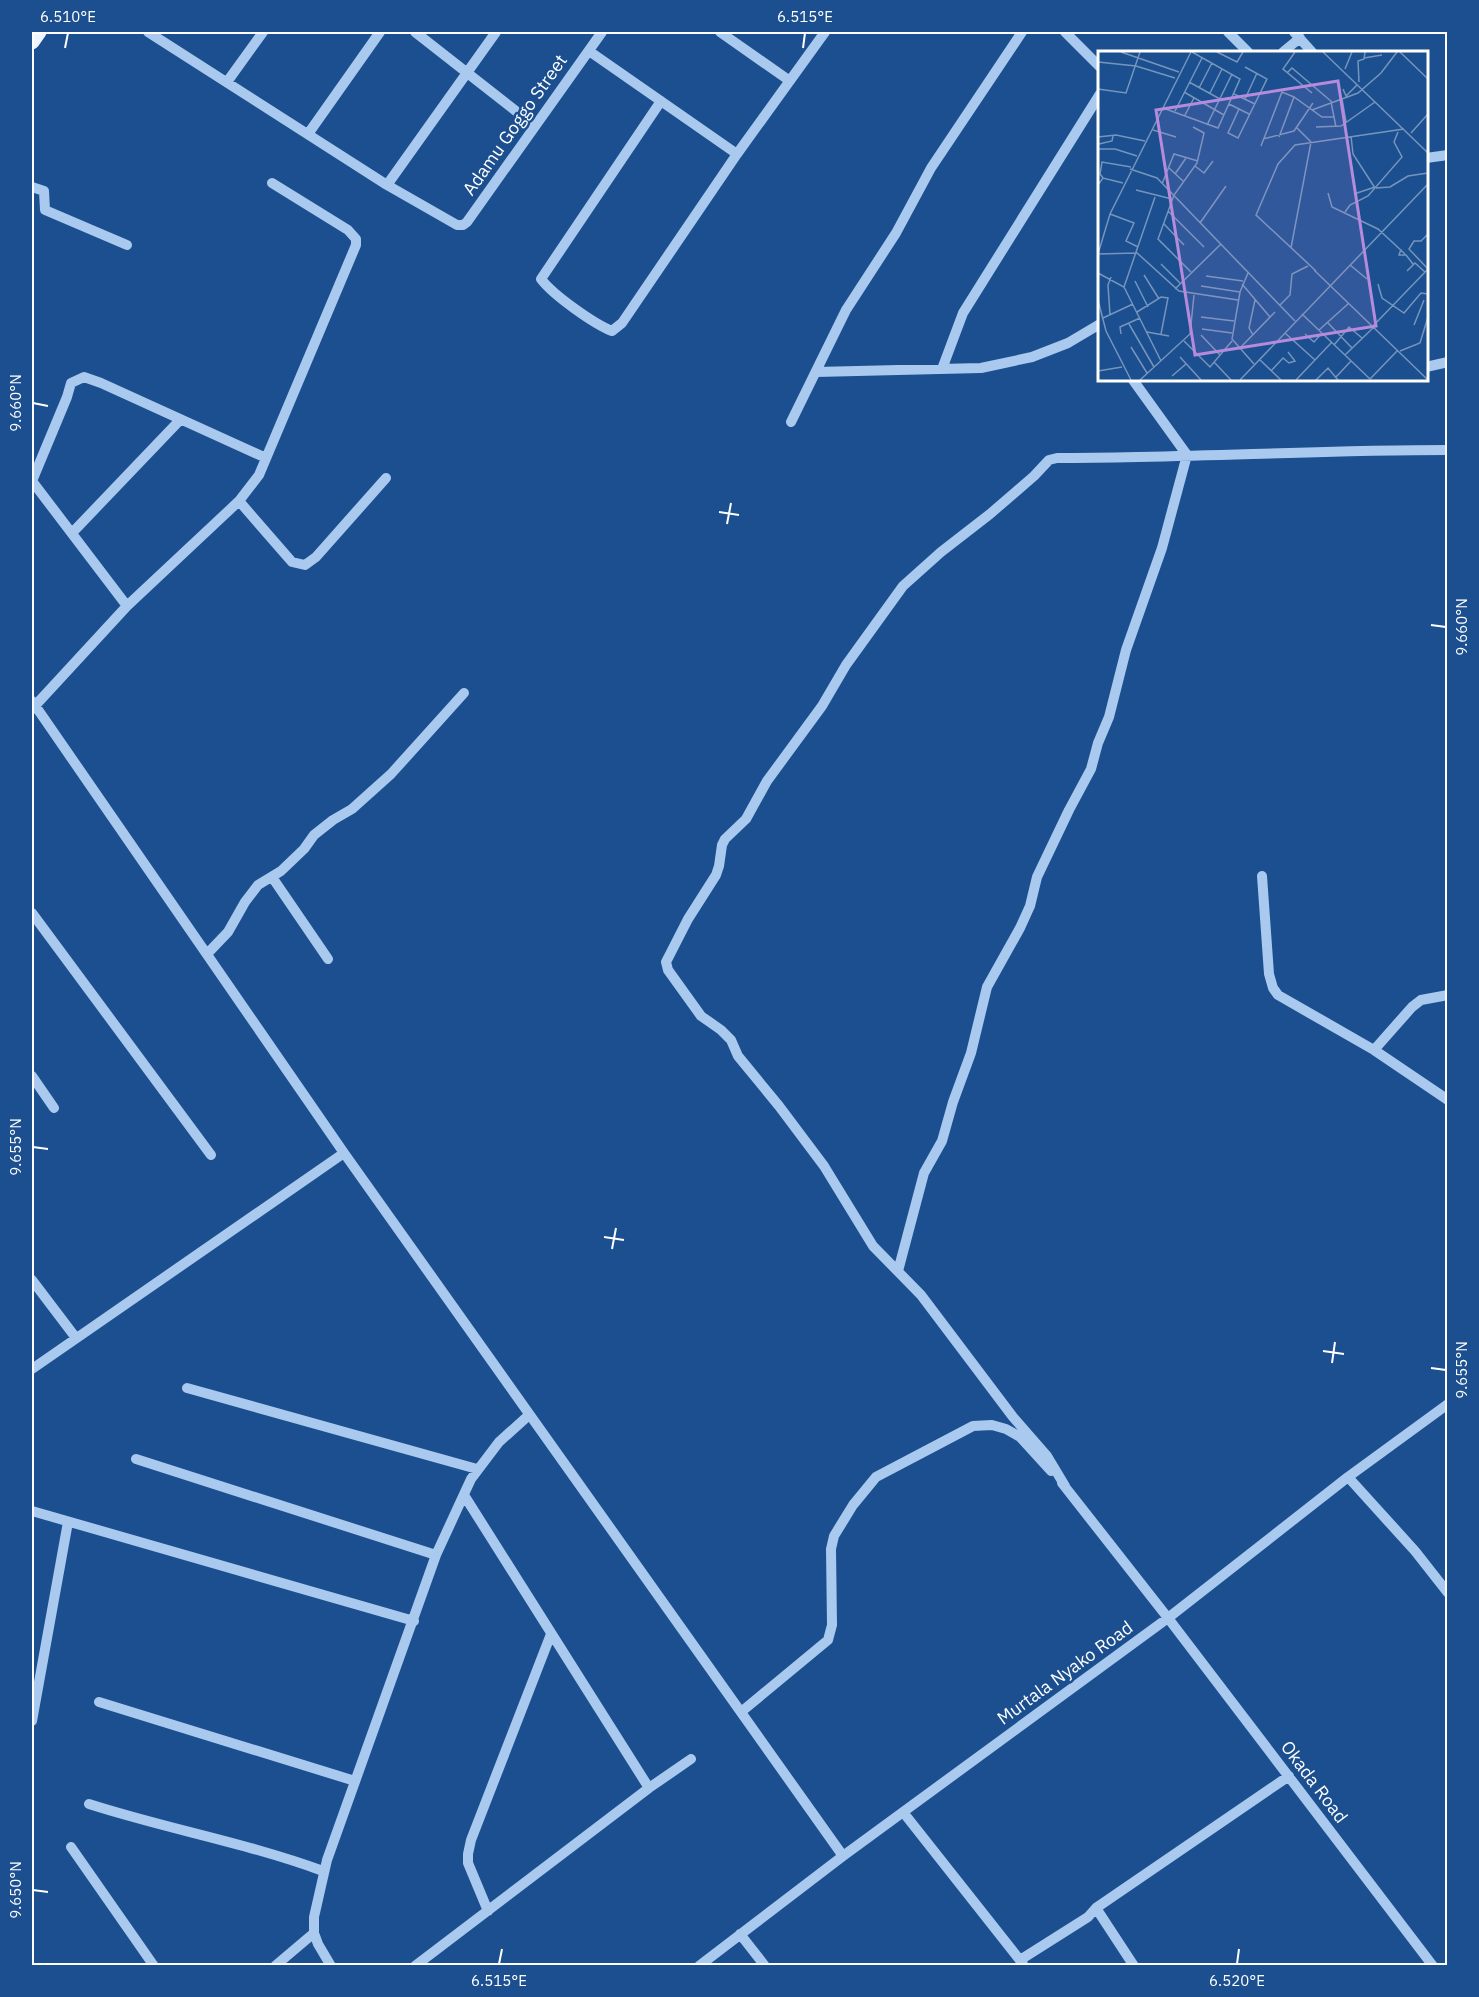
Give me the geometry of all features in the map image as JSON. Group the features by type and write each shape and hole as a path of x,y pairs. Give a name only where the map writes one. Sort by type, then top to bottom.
{"main road":[{"path":"32,42 39,32"}],"street":[{"path":"149,32 387,185 496,32"},
{"path":"227,82 263,32"},
{"path":"308,134 380,32"},
{"path":"415,32 535,126"},
{"name":"Adamu Goggo Street","path":"387,185 449,222 463,225 602,32"},
{"path":"720,32 790,81"},
{"path":"661,101 541,279 549,290 601,327 612,331 622,323 737,154 825,32"},
{"path":"791,422 846,310 896,233 931,168 1022,32"},
{"path":"1065,32 1098,65"},
{"path":"1228,32 1247,51"},
{"path":"1284,51 1297,35 1311,51"},
{"path":"589,51 737,154"},
{"path":"942,369 963,313 1098,97"},
{"path":"1428,158 1448,155"},
{"path":"272,183 348,230 356,239 356,245 259,475 239,501 127,606 32,705 344,1153 843,1856"},
{"path":"32,187 44,190 45,210 127,245"},
{"path":"816,372 981,368 1026,359 1068,343 1098,328"},
{"path":"1428,367 1448,362"},
{"path":"127,606 32,481 71,383 84,377 101,383 266,458"},
{"path":"1134,381 1187,455"},
{"path":"72,533 180,420"},
{"path":"1065,1486 1047,1456 1013,1418 921,1295 886,1262 873,1246 824,1166 738,1056 725,1034 701,1016 668,970 666,962 688,919 716,874 725,840 746,819 767,781 822,706 846,665 903,586 1016,491 1049,460 1448,450"},
{"path":"898,1271 924,1173 942,1142 952,1102 971,1053 987,987 1020,928 1030,906 1037,877 1091,770 1126,650 1162,548 1187,455"},
{"path":"239,501 292,562 304,565 316,557 386,478"},
{"path":"207,954 228,932 245,902 258,885 272,878 290,863 314,835 333,819 352,809 391,774 464,693"},
{"path":"1262,876 1269,974 1273,988 1278,995 1374,1050 1448,1100"},
{"path":"272,878 328,959"},
{"path":"32,913 211,1155"},
{"path":"1374,1050 1421,1000 1448,995"},
{"path":"32,1076 54,1108"},
{"path":"32,1369 344,1153"},
{"path":"32,1280 76,1338"},
{"path":"188,1388 477,1469"},
{"name":"Murtala Nyako Road","path":"699,1965 843,1856 1168,1618 1348,1477 1448,1404"},
{"path":"331,1965 314,1933 315,1904 323,1871 436,1555 477,1469 499,1442 529,1414"},
{"path":"741,1712 828,1640 832,1625 831,1549 834,1536 853,1505 876,1477 973,1426 992,1425 1006,1429 1020,1437 1065,1486"},
{"path":"136,1459 436,1555"},
{"path":"1348,1477 1415,1551 1448,1593"},
{"name":"Okada Road","path":"1065,1486 1433,1965"},
{"path":"464,1495 649,1788"},
{"path":"32,1511 414,1621"},
{"path":"32,1721 68,1522"},
{"path":"488,1911 468,1863 471,1840 551,1634"},
{"path":"99,1702 356,1781"},
{"path":"415,1965 649,1788 691,1759"},
{"path":"903,1812 1022,1963 1088,1917 1096,1908 1289,1776"},
{"path":"89,1804 147,1822 281,1856 323,1871"},
{"path":"71,1846 154,1965"},
{"path":"1096,1908 1134,1965"},
{"path":"275,1965 314,1933"},
{"path":"740,1934 765,1965"}]}
